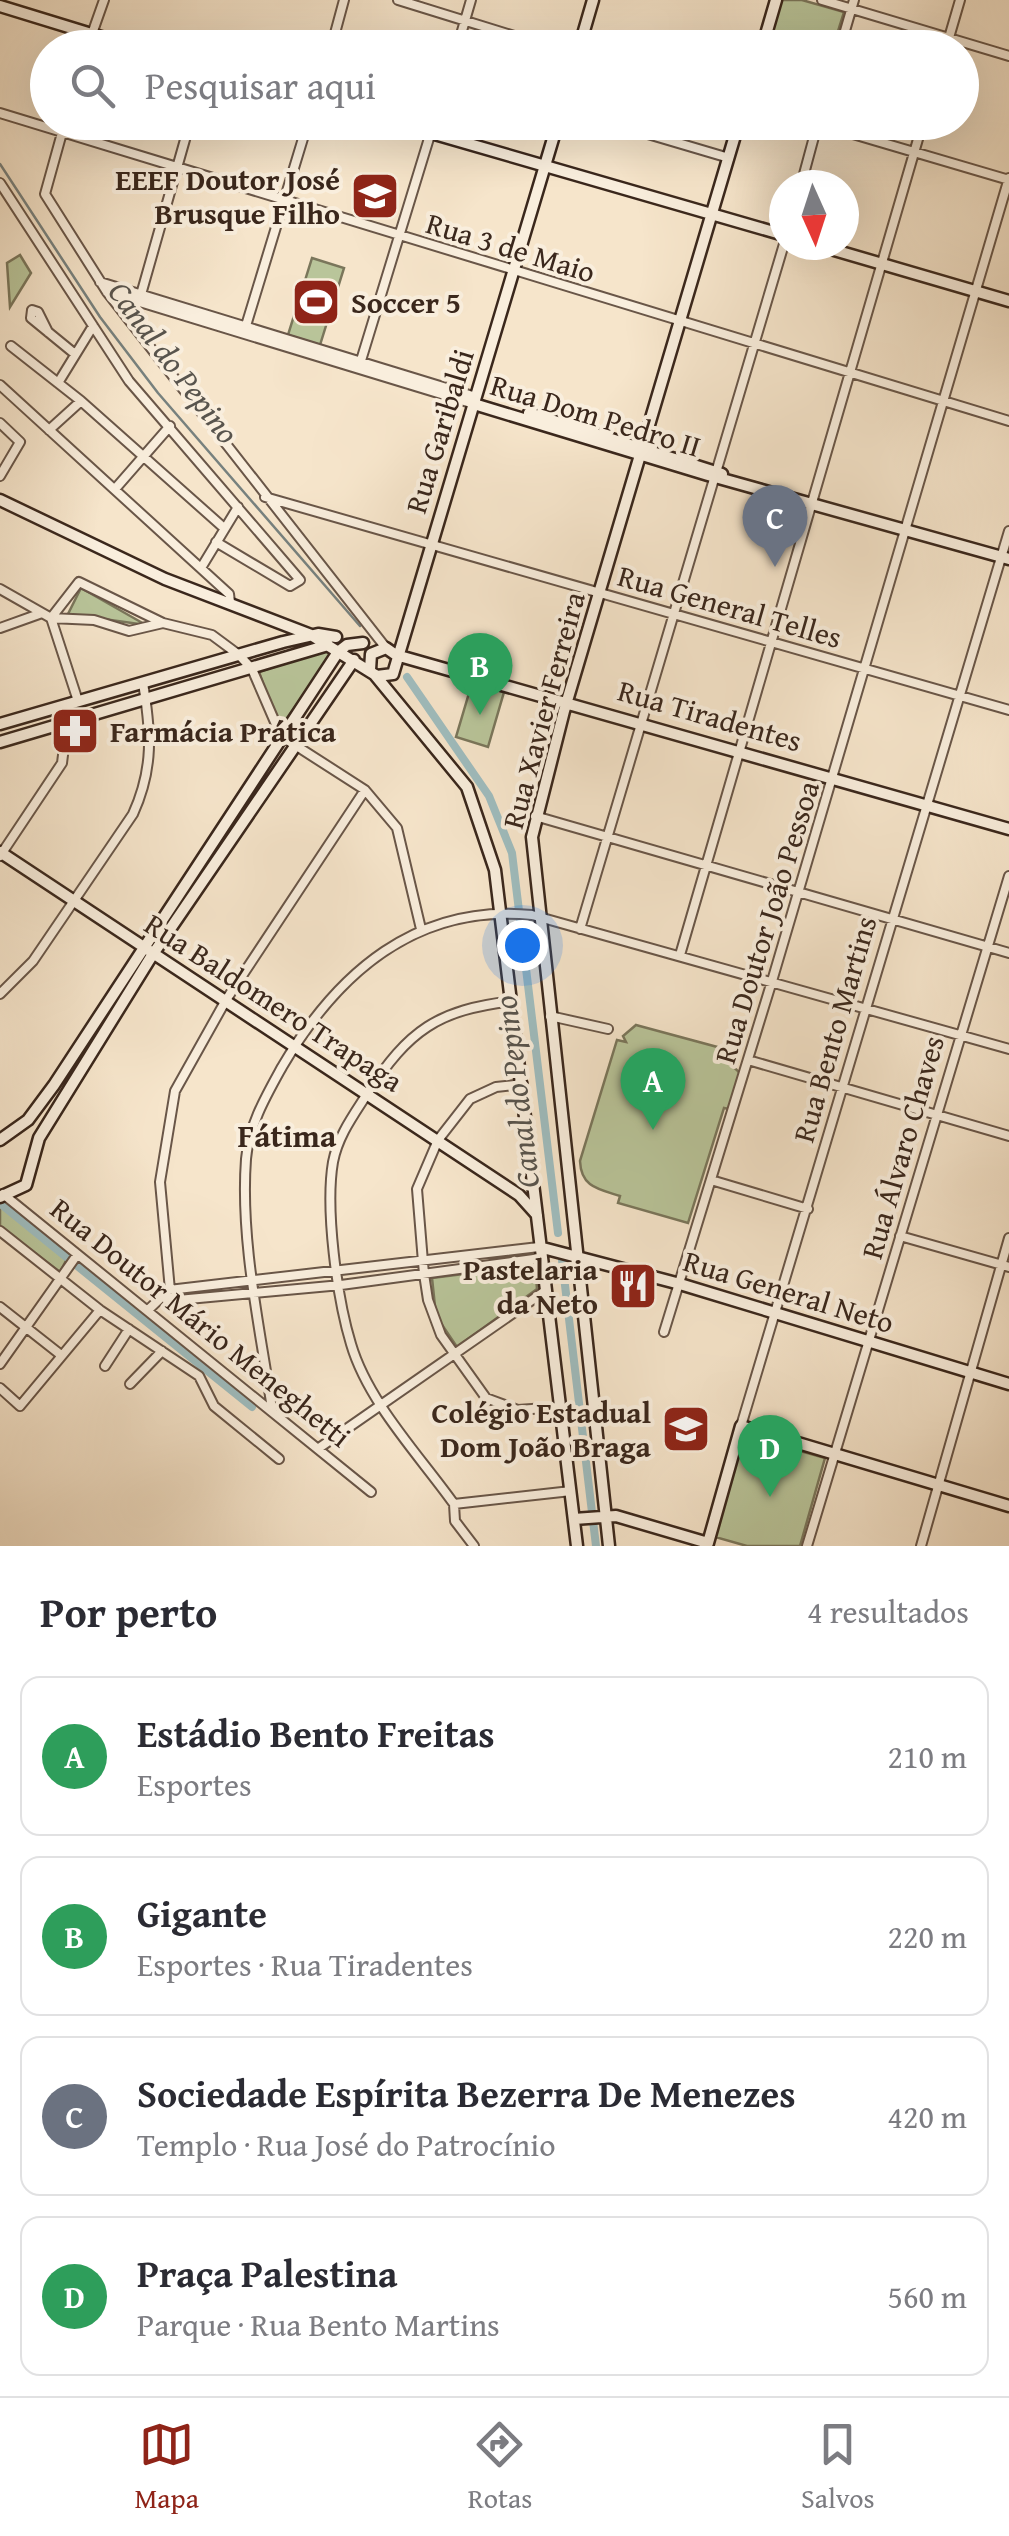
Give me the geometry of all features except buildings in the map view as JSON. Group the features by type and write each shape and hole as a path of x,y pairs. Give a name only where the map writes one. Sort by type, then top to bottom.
{"street":[{"path":"93,30 104,0"},
{"path":"335,30 344,0"},
{"path":"398,0 492,30"},
{"path":"463,30 471,0"},
{"path":"585,30 594,0"},
{"path":"767,30 776,0"},
{"path":"822,0 853,4 916,30"},
{"path":"951,30 960,0"},
{"path":"845,30 853,4"},
{"path":"0,6 79,30"},
{"path":"979,50 1009,56"},
{"name":"Rua 3 de Maio","path":"0,112 30,123"},
{"path":"59,140 44,194 107,292 389,650 393,674 372,673"},
{"name":"Rua 3 de Maio","path":"80,140 1009,421"},
{"path":"140,298 185,140"},
{"path":"245,331 303,140"},
{"path":"360,366 428,140"},
{"path":"470,140 769,231"},
{"name":"Rua Garibaldi","path":"372,673 371,654 389,650 401,639 553,140"},
{"path":"668,140 729,158"},
{"name":"Rua Xavier Ferreira","path":"608,1546 536,916 532,838 567,700 734,140"},
{"path":"805,170 812,140"},
{"path":"873,140 1009,180"},
{"path":"680,956 703,865 918,140"},
{"name":"Rua Doutor João Pessoa","path":"664,1332 1009,180"},
{"path":"0,183 130,381 300,580 290,586 216,542"},
{"path":"859,257 1009,301"},
{"path":"580,929 720,475 752,344 779,260"},
{"name":"Rua Dom Pedro II","path":"100,282 310,351 1005,558"},
{"name":"Rua Dom Pedro II","path":"107,292 140,298"},
{"path":"58,384 93,326"},
{"path":"48,332 75,354"},
{"path":"11,346 81,401 224,528"},
{"path":"0,385 229,594 230,602"},
{"path":"49,430 81,401"},
{"path":"0,423 20,442 0,476"},
{"path":"115,489 170,426"},
{"name":"Rua General Telles","path":"266,497 1009,710"},
{"name":"Rua Tiradentes","path":"0,500 165,579 312,634"},
{"path":"200,568 238,507"},
{"name":"Rua Bento Martins","path":"708,1542 958,696 1005,558 1009,530"},
{"path":"51,618 80,582 163,623 212,635 238,655 252,668 280,736 365,790 398,828 421,929"},
{"path":"0,589 51,618 94,620 129,630 163,623"},
{"path":"0,628 42,612"},
{"name":"Rua Tiradentes","path":"267,616 334,645 372,673 467,787 481,818 508,914 513,1001 544,1291 571,1491 579,1519 577,1546"},
{"path":"51,618 78,701"},
{"path":"283,642 290,634 287,624"},
{"path":"0,724 312,634 334,645"},
{"name":"Rua Tiradentes","path":"334,645 362,643 389,650 1009,829"},
{"path":"0,742 334,645"},
{"path":"0,1140 28,1120 54,1085 280,736 334,645"},
{"path":"1,1194 26,1185 39,1138 52,1116 154,953 354,660"},
{"path":"0,994 33,961 144,791 152,741 143,683"},
{"path":"1,854 62,763 66,750 58,708"},
{"path":"171,1301 160,1182 166,1126 188,1060 365,790"},
{"path":"535,816 1009,953"},
{"path":"211,841 224,850"},
{"name":"Rua Baldomero Trapaga","path":"1,854 438,1140 520,1196 537,1216"},
{"name":"Rua Álvaro Chaves","path":"807,1546 838,1455 935,1115 1009,876"},
{"path":"272,1409 256,1294 246,1176 249,1140 262,1101 295,1046 345,981 379,952 421,929 508,914 536,916 1009,1049"},
{"path":"474,1546 455,1521 454,1504 382,1403 351,1346 340,1285 333,1164 339,1139 368,1093 402,1046 424,1026 473,1006 513,1001"},
{"path":"550,1016 608,1029"},
{"path":"748,1060 1009,1136"},
{"path":"523,1084 496,1087 470,1099 438,1140 417,1190 424,1274 434,1321 475,1386 501,1407 559,1407"},
{"path":"52,1116 54,1085"},
{"path":"711,1180 808,1209"},
{"path":"520,1196 532,1192 534,1186"},
{"name":"Rua Doutor Mário Meneghetti","path":"1,1194 371,1492"},
{"name":"Rua Doutor Mário Meneghetti","path":"0,1231 100,1310 199,1376 214,1406 280,1460"},
{"path":"900,1236 1005,1266"},
{"path":"920,1546 1005,1266 1009,1238"},
{"name":"Rua General Neto","path":"540,1253 554,1250 680,1284 1009,1384"},
{"path":"158,1302 340,1285 540,1253"},
{"path":"148,1310 169,1290 423,1260 540,1253"},
{"path":"0,1364 76,1255"},
{"path":"320,1448 544,1291"},
{"path":"0,1306 60,1355"},
{"path":"0,1388 20,1406 100,1310"},
{"path":"104,1366 129,1328"},
{"path":"130,1384 162,1351"},
{"path":"741,1426 1009,1506"},
{"path":"454,1504 571,1491"},
{"path":"579,1519 603,1516 721,1546"}],"green space":[{"path":"781,0 802,0 844,12 838,30 772,30"},
{"path":"20,255 31,273 10,307 7,263"},
{"name":"Soccer 5","path":"312,258 344,268 320,345 288,335"},
{"path":"81,588 146,625 68,614"},
{"path":"326,649 332,656 279,729 259,672"},
{"path":"472,683 504,692 488,747 456,737"},
{"path":"636,1025 721,1048 720,1054 740,1073 729,1109 724,1108 688,1223 618,1203 620,1196 592,1186 581,1170 580,1161 617,1040 626,1042 623,1036"},
{"path":"5,1202 70,1253 60,1272 0,1227 0,1204"},
{"path":"535,1265 537,1289 457,1347 436,1316 432,1278"},
{"path":"744,1435 825,1458 800,1546 747,1546 715,1537"}],"waterway":[{"name":"Canal do Pepino","path":"0,164 100,317 158,393 360,626"},
{"name":"Canal do Pepino","path":"407,677 489,796 512,853 558,1233"},
{"path":"2,1205 66,1257"},
{"name":"Canal do Pepino","path":"562,1260 596,1546"},
{"path":"76,1265 252,1407"}],"place":[{"name":"EEEF Doutor José Brusque Filho","path":"375,196"},
{"name":"Soccer 5","path":"316,302"},
{"name":"Sociedade Espírita Bezerra De Menezes","path":"775,567"},
{"name":"Gigante","path":"480,715"},
{"name":"Farmácia Prática","path":"75,731"},
{"name":"Estádio Bento Freitas","path":"653,1130"},
{"name":"Pastelaria da Neto","path":"633,1286"},
{"name":"Colégio Estadual Dom João Braga","path":"686,1429"},
{"name":"Praça Palestina","path":"770,1497"}],"district":[{"name":"Fátima","path":"287,1135"}]}
